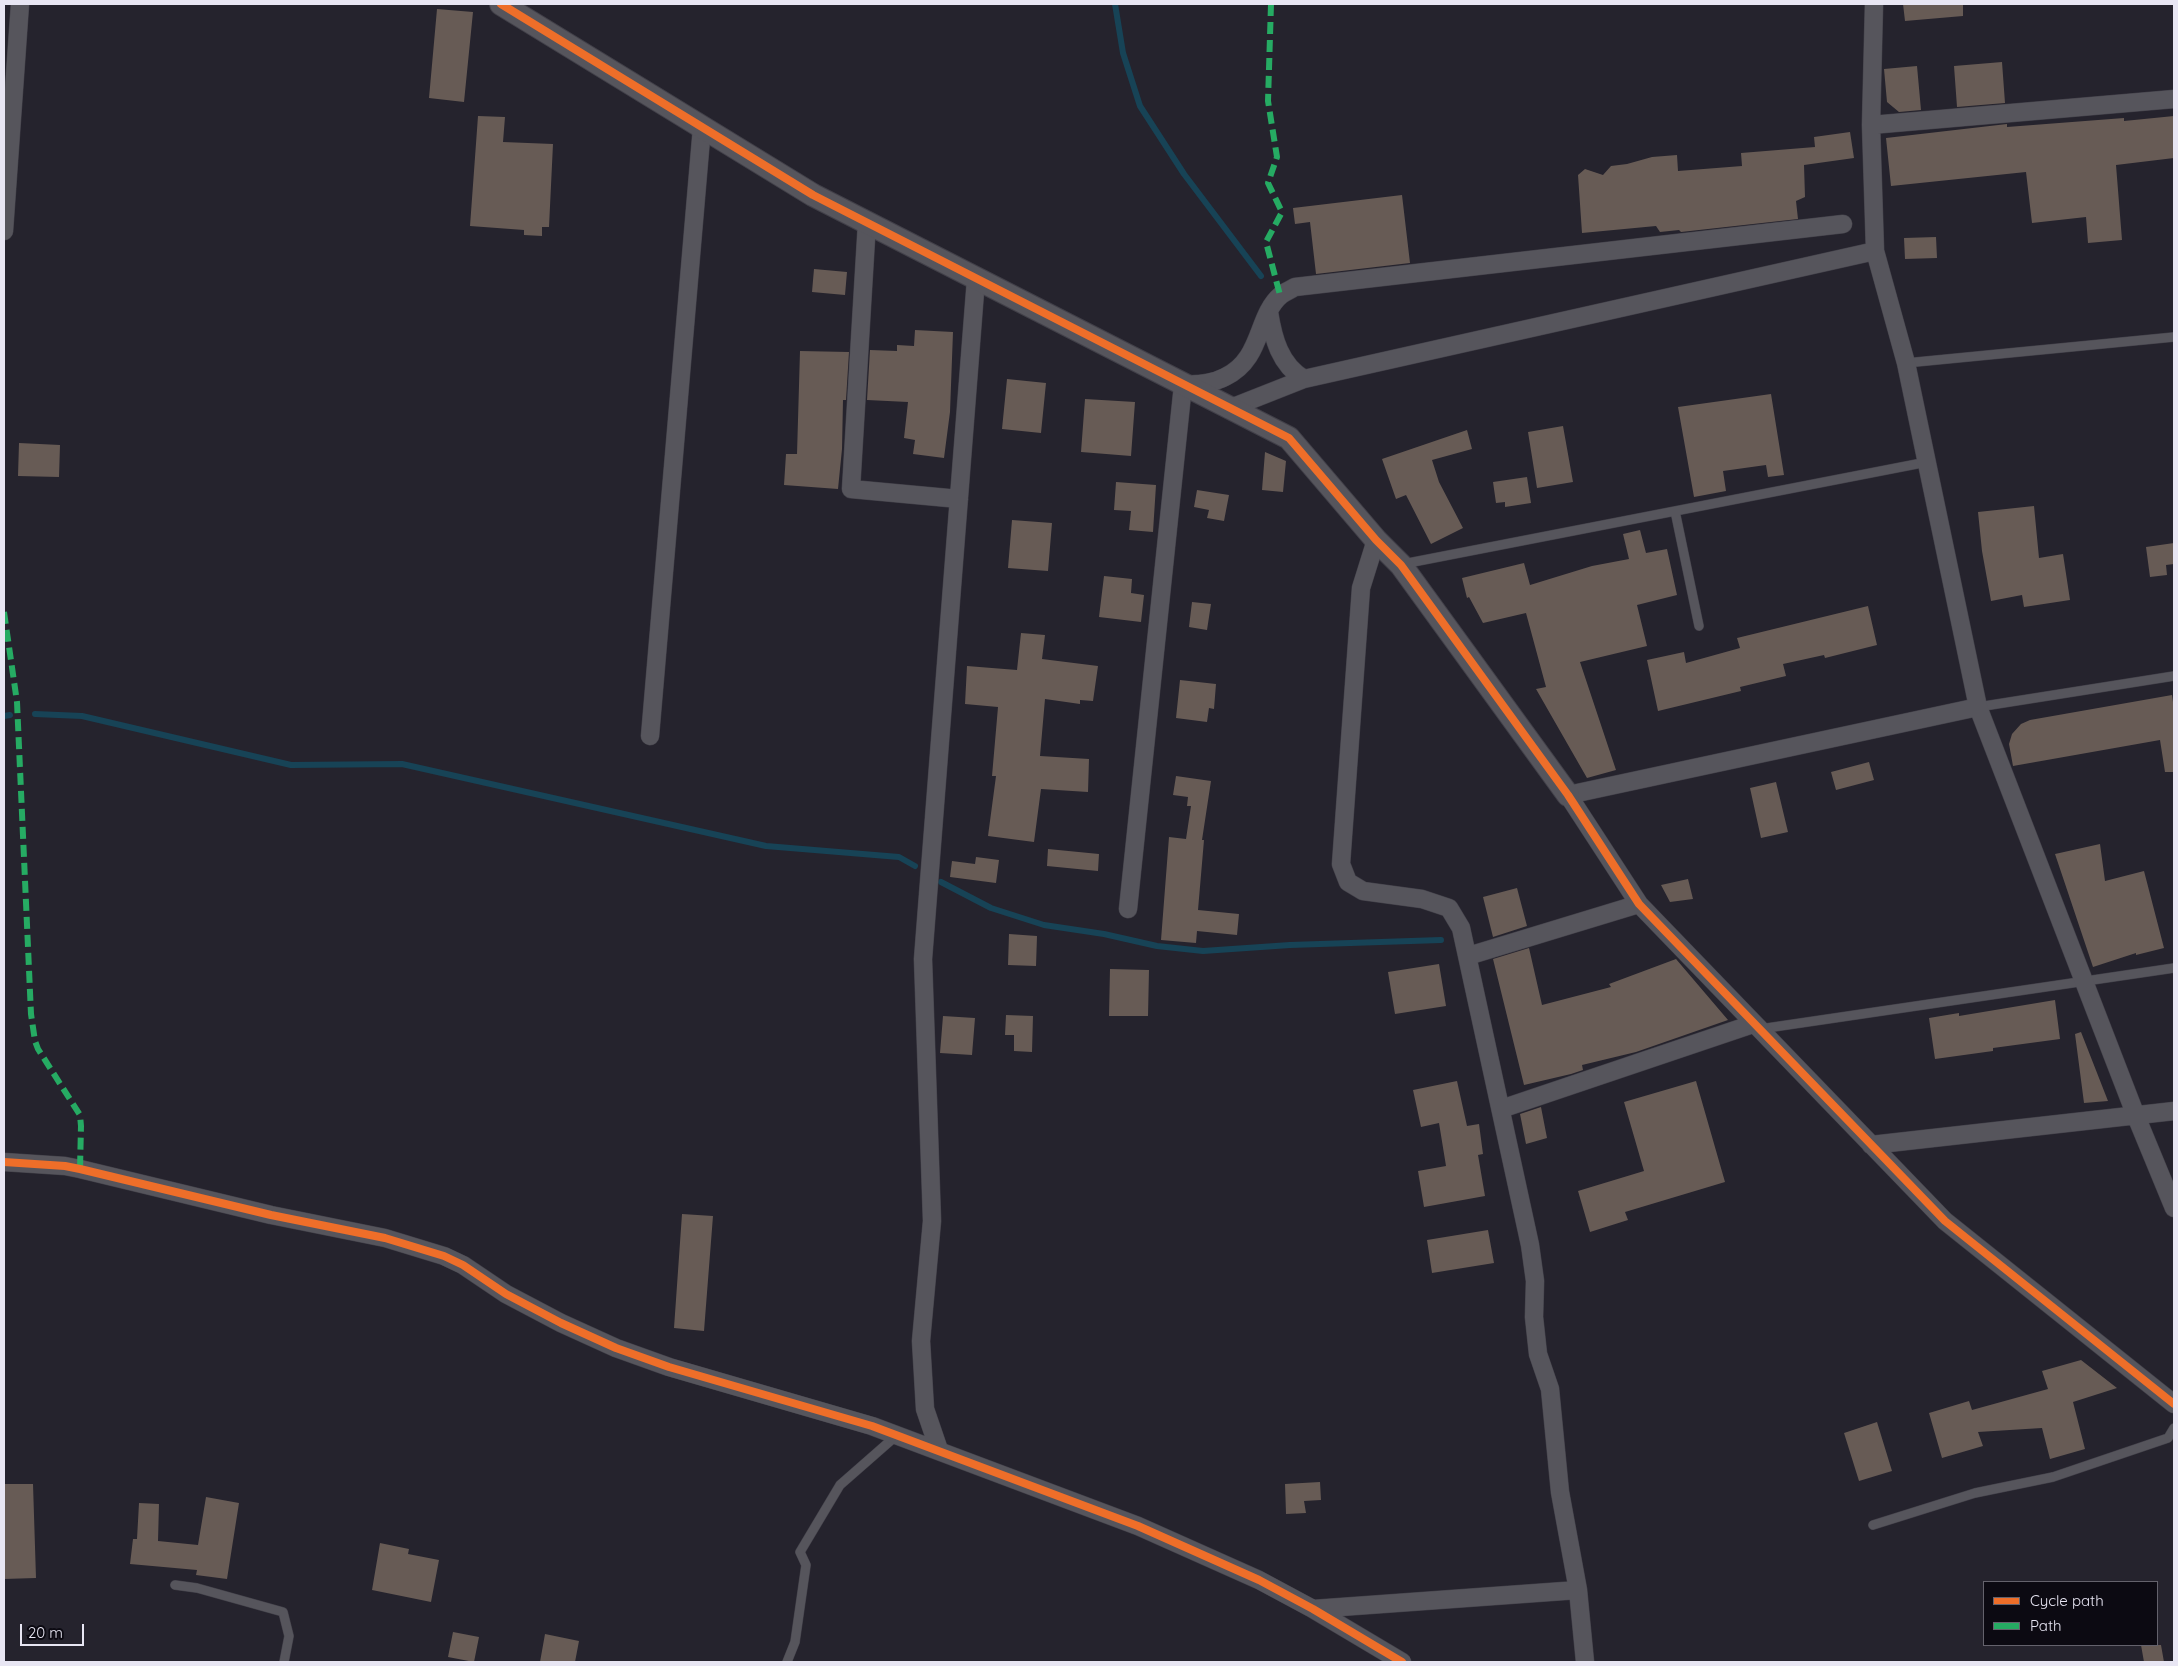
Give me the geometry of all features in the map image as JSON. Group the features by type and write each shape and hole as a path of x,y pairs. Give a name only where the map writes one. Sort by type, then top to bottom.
{"street":[{"path":"4,231 20,4"},
{"path":"501,4 813,195 1228,409 1289,438 1376,540 1401,565 1568,795 1639,904 1755,1027 1945,1221 2174,1404"},
{"path":"1874,4 1871,125 1875,251 1906,363 1978,707 2086,982 2136,1116 2174,1208"},
{"path":"1871,125 2174,99"},
{"path":"650,736 702,127"},
{"path":"867,222 851,489 959,499"},
{"path":"1183,386 1211,383 1226,377 1239,367 1254,349 1269,311 1280,295 1295,287 1842,224"},
{"path":"1228,409 1304,379 1875,251"},
{"path":"939,1450 924,1409 921,1340 932,1221 923,959 976,279"},
{"path":"1269,311 1276,346 1296,375 1304,379"},
{"path":"1128,909 1183,386"},
{"path":"1376,540 1360,588 1341,864 1348,882 1363,891 1422,899 1449,908 1461,928 1530,1245 1535,1281 1534,1317 1538,1354 1550,1389 1560,1492 1578,1590 1585,1662"},
{"path":"1568,795 1978,707"},
{"path":"1468,956 1639,904"},
{"path":"1501,1109 1755,1027"},
{"path":"1871,1145 2174,1111"},
{"path":"4,1162 65,1166 262,1213 367,1234 435,1253 463,1265 514,1298 561,1323 616,1348 669,1367 897,1435 1174,1541 1259,1580 1313,1609 1402,1662"},
{"path":"1313,1609 1578,1590"}],"lane":[{"path":"1906,363 2174,337"},
{"path":"1401,565 1927,462"},
{"path":"1676,511 1699,626"},
{"path":"1978,707 2174,676"},
{"path":"1755,1027 2086,982 2174,968"},
{"path":"1873,1525 1975,1492 2053,1477 2168,1438 2174,1428"},
{"path":"787,1662 795,1642 806,1565 800,1552 840,1485 897,1435"},
{"path":"175,1585 197,1588 283,1612 289,1636 284,1662"}],"building":[{"path":"1903,4 1963,4 1963,16 1905,21"},
{"path":"437,9 473,12 464,102 429,98"},
{"path":"2002,62 2005,103 1957,107 1954,66"},
{"path":"1917,66 1921,110 1899,112 1887,102 1884,69"},
{"path":"478,116 505,117 503,142 553,144 549,227 542,227 542,236 524,235 524,230 470,226"},
{"path":"2174,116 2174,158 2116,165 2122,240 2088,243 2086,217 2032,223 2026,172 1891,186 1886,138 2007,124 2007,127 2124,118 2124,121"},
{"path":"1850,132 1854,158 1804,165 1805,197 1796,201 1798,219 1681,232 1679,230 1660,232 1656,226 1582,233 1578,175 1585,169 1603,175 1611,166 1652,157 1677,155 1678,171 1742,166 1741,153 1815,147 1814,137"},
{"path":"1402,195 1410,263 1316,274 1310,222 1295,224 1293,208"},
{"path":"1936,237 1937,258 1905,259 1904,238"},
{"path":"814,269 847,272 845,295 812,292"},
{"path":"915,330 953,332 950,412 944,458 913,454 915,440 904,438 908,402 867,400 870,350 897,351 897,345 914,346"},
{"path":"800,351 849,352 846,400 843,400 842,449 838,489 784,485 786,454 797,454"},
{"path":"1007,379 1046,383 1041,433 1002,429"},
{"path":"1771,394 1784,475 1768,477 1766,465 1723,471 1726,491 1694,497 1678,407"},
{"path":"1085,399 1135,402 1131,456 1081,452"},
{"path":"1563,426 1573,482 1537,488 1528,432"},
{"path":"1467,430 1472,449 1432,460 1439,482 1463,528 1431,544 1406,495 1396,499 1382,459"},
{"path":"19,443 60,445 59,477 18,476"},
{"path":"1265,452 1286,461 1283,492 1262,490"},
{"path":"1527,477 1531,503 1505,507 1505,502 1496,503 1493,482"},
{"path":"1116,482 1156,485 1153,532 1129,530 1131,511 1114,510"},
{"path":"1197,490 1229,495 1224,521 1207,518 1209,510 1194,507"},
{"path":"2034,506 2039,558 2063,554 2070,600 2024,607 2022,595 1991,601 1982,551 1978,512"},
{"path":"1012,520 1052,523 1048,571 1008,568"},
{"path":"1640,530 1646,553 1667,549 1677,595 1637,605 1647,646 1580,662 1616,770 1587,778 1536,689 1546,687 1526,613 1483,623 1469,597 1467,598 1462,578 1524,563 1530,585 1592,566 1629,559 1623,534"},
{"path":"2174,543 2174,564 2166,565 2167,575 2150,577 2146,547"},
{"path":"1104,576 1132,579 1131,593 1144,595 1141,622 1099,617"},
{"path":"1192,602 1211,604 1207,630 1189,627"},
{"path":"1868,606 1877,645 1825,658 1824,655 1783,664 1786,676 1740,687 1741,691 1658,711 1647,660 1684,652 1686,663 1740,648 1737,638"},
{"path":"1021,633 1045,635 1042,659 1098,666 1093,701 1080,700 1080,704 1045,699 1040,756 1089,759 1088,792 1041,789 1034,842 988,836 996,776 992,776 998,707 965,704 967,666 1017,670"},
{"path":"1180,680 1216,684 1214,709 1209,708 1207,722 1176,718"},
{"path":"2172,695 2174,709 2174,772 2165,772 2160,740 2013,766 2009,744 2012,734 2021,724 2030,720"},
{"path":"1869,762 1874,780 1836,790 1831,772"},
{"path":"1176,776 1211,781 1202,840 1204,840 1198,910 1239,914 1237,935 1197,931 1196,943 1161,940 1169,837 1186,839 1191,806 1187,806 1188,797 1173,795"},
{"path":"1776,782 1788,832 1761,838 1750,788"},
{"path":"2100,844 2105,881 2144,871 2164,948 2136,955 2136,953 2093,967 2055,854"},
{"path":"1048,849 1099,854 1098,871 1047,866"},
{"path":"976,857 999,860 996,883 950,877 952,861 975,864"},
{"path":"1688,879 1693,899 1670,902 1661,885"},
{"path":"1517,888 1527,926 1493,937 1483,897"},
{"path":"1009,934 1037,936 1036,966 1008,965"},
{"path":"1529,948 1542,1005 1611,987 1609,984 1676,959 1728,1020 1636,1052 1582,1065 1583,1070 1571,1074 1524,1085 1493,959"},
{"path":"1439,964 1446,1006 1395,1014 1388,972"},
{"path":"1110,969 1149,970 1148,1016 1109,1016"},
{"path":"2055,1000 2060,1039 1993,1048 1993,1051 1935,1059 1929,1018 1959,1013 1959,1016"},
{"path":"1006,1015 1033,1016 1032,1052 1014,1051 1014,1035 1005,1035"},
{"path":"943,1016 975,1018 972,1055 940,1053"},
{"path":"2081,1032 2108,1101 2084,1103 2075,1034"},
{"path":"1457,1081 1467,1126 1479,1124 1483,1154 1478,1155 1485,1196 1424,1207 1418,1171 1446,1166 1439,1123 1421,1127 1413,1090"},
{"path":"1696,1081 1725,1182 1625,1212 1628,1220 1590,1232 1578,1191 1644,1171 1624,1102"},
{"path":"1541,1107 1547,1138 1526,1144 1520,1114"},
{"path":"682,1214 713,1216 704,1331 674,1328"},
{"path":"1488,1230 1494,1263 1432,1273 1427,1240"},
{"path":"2081,1360 2117,1388 2073,1402 2085,1449 2050,1459 2042,1428 1978,1432 1983,1446 1942,1458 1929,1413 1969,1401 1972,1410 2048,1389 2042,1371"},
{"path":"1877,1422 1892,1471 1859,1481 1844,1433"},
{"path":"1320,1482 1321,1500 1304,1501 1306,1513 1286,1514 1285,1484"},
{"path":"4,1484 33,1484 36,1578 4,1579"},
{"path":"206,1497 239,1503 227,1579 196,1575 197,1570 130,1564 133,1539 137,1539 139,1503 159,1504 158,1541 198,1545"},
{"path":"380,1543 409,1549 408,1554 439,1560 431,1602 372,1590"},
{"path":"453,1632 479,1637 474,1662 448,1657"},
{"path":"545,1634 579,1641 575,1662 540,1662"},
{"path":"2161,1645 2164,1662 2144,1662 2141,1646"}],"waterway":[{"path":"1115,4 1123,53 1140,106 1184,174 1261,276"},
{"path":"35,714 82,716 291,765 402,764 766,846 899,857 915,866"},
{"path":"4,716 10,715"},
{"path":"941,882 991,908 1044,925 1104,934 1157,946 1203,951 1290,945 1441,940"}],"marked path":[{"path":"1271,4 1268,101 1277,157 1268,183 1282,212 1266,242 1280,295"},
{"path":"4,612 17,702 31,1014 38,1049 80,1115 80,1169"}],"cycle path":[{"path":"501,4 813,195 1289,438 1376,540 1401,565 1568,795 1639,904 1945,1221 2174,1404"},
{"path":"4,1162 65,1166 80,1169 271,1215 385,1238 444,1256 463,1265 506,1294 561,1323 616,1348 669,1367 872,1426 1138,1526 1259,1580 1313,1609 1402,1662"}]}
